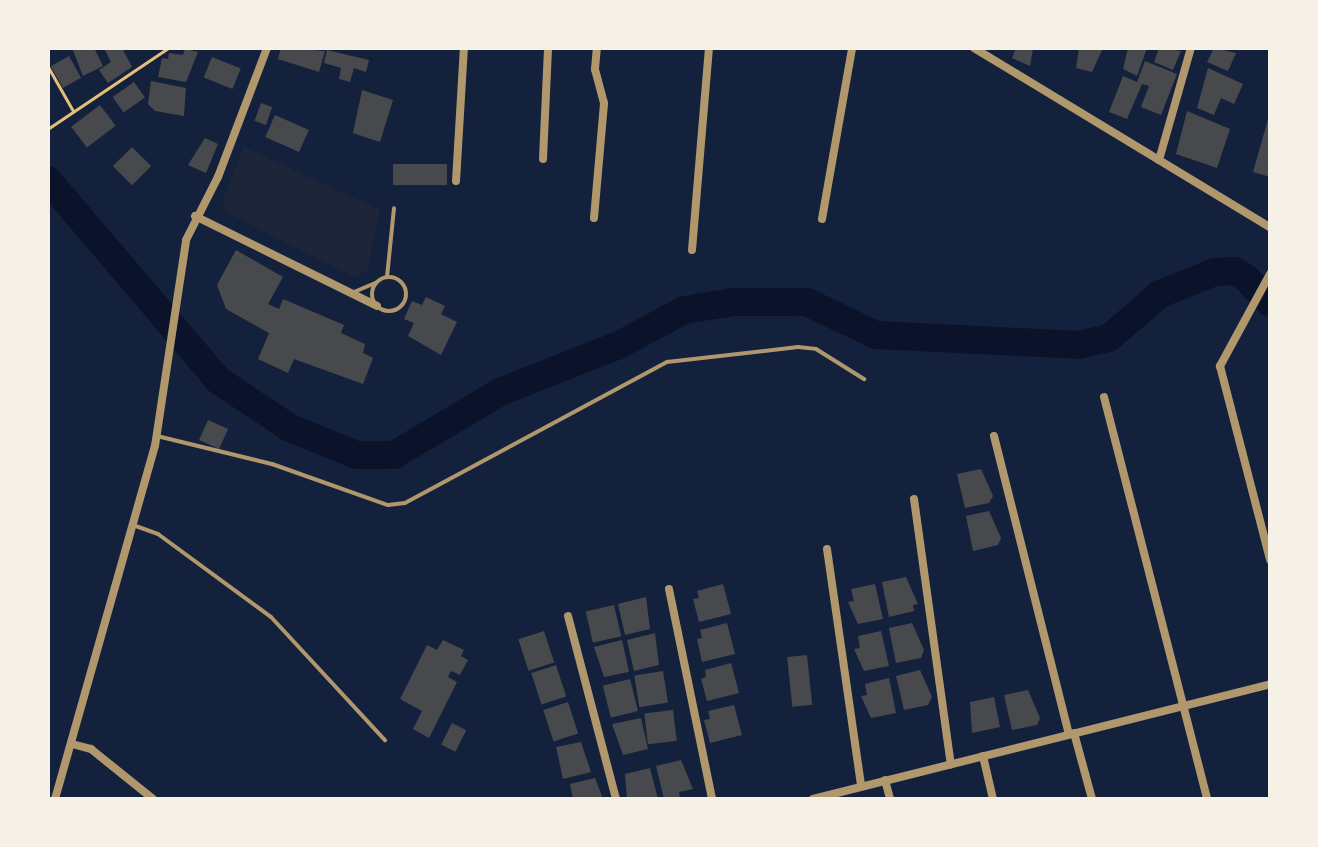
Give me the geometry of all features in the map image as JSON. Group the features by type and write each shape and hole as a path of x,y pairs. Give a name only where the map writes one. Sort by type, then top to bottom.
{"street":[{"path":"55,799 157,436 186,240 195,216 218,177 267,48"},
{"path":"456,181 464,48"},
{"path":"543,159 548,48"},
{"path":"594,218 604,103 595,69 597,48"},
{"path":"692,250 709,48"},
{"path":"822,219 852,48"},
{"path":"974,48 1270,227"},
{"path":"1159,160 1191,48"},
{"path":"195,216 377,306"},
{"path":"1270,274 1227,347 1220,366 1270,560"},
{"path":"1104,397 1207,799"},
{"path":"994,436 1071,734 1092,799"},
{"path":"914,499 951,764"},
{"path":"827,549 861,786"},
{"path":"669,589 712,799"},
{"path":"568,616 616,799"},
{"path":"813,799 1270,684"},
{"path":"72,744 91,749 153,799"},
{"path":"983,756 993,799"},
{"path":"885,780 890,799"}],"lane":[{"path":"387,277 394,208"},
{"path":"348,292 387,277 402,282 406,299 394,311 377,306 372,291 377,282"},
{"path":"157,436 272,464 388,505 405,503 667,362 798,347 816,349 864,379"},
{"path":"133,525 158,534 271,617 385,740"}],"path":[{"path":"49,128 168,48"},
{"path":"48,67 73,111"}],"shaded area":[{"path":"244,147 380,210 367,271 354,277 226,212 223,198"}],"building":[{"path":"72,48 94,48 103,66 83,76"},
{"path":"104,48 122,48 132,67 108,83 99,70 111,62"},
{"path":"281,48 325,51 319,72 278,59"},
{"path":"1016,48 1033,48 1030,66 1012,58"},
{"path":"1079,48 1103,48 1092,72 1076,68"},
{"path":"1128,48 1147,48 1137,76 1123,69"},
{"path":"1159,48 1181,51 1173,70 1154,62"},
{"path":"1214,48 1236,53 1228,71 1207,62"},
{"path":"185,49 198,52 186,82 158,77 162,58 168,59 169,53 183,55"},
{"path":"327,50 369,60 366,72 354,68 350,82 339,79 341,68 324,63"},
{"path":"69,56 81,78 63,88 51,66"},
{"path":"212,57 241,69 233,89 204,77"},
{"path":"1145,61 1177,74 1161,115 1141,107 1149,86 1142,84 1127,119 1109,112 1123,76 1137,82"},
{"path":"1208,68 1243,84 1234,104 1221,98 1214,115 1197,108"},
{"path":"151,81 186,88 184,116 155,111 148,104"},
{"path":"134,82 145,98 124,112 113,97"},
{"path":"362,90 393,100 380,142 353,133"},
{"path":"261,103 272,107 266,125 255,121"},
{"path":"100,105 116,126 87,147 71,127"},
{"path":"1187,111 1230,129 1217,168 1176,154"},
{"path":"275,115 309,130 299,152 265,137"},
{"path":"1270,117 1270,177 1253,172"},
{"path":"205,138 218,144 206,173 188,165"},
{"path":"132,147 151,166 132,185 113,166"},
{"path":"393,164 447,164 447,185 393,185"},
{"path":"236,250 283,277 268,304 279,309 283,299 344,325 341,333 365,344 363,353 373,358 363,384 294,359 288,373 258,359 269,333 226,309 217,285"},
{"path":"426,297 445,306 441,314 457,322 441,355 408,336 414,323 404,319 412,301 422,305"},
{"path":"208,420 228,429 219,449 199,440"},
{"path":"981,469 993,496 989,503 965,508 957,474"},
{"path":"989,511 1001,538 998,545 973,551 966,516"},
{"path":"906,577 918,604 913,605 914,611 889,617 882,582"},
{"path":"723,584 731,614 699,622 693,599 699,598 697,591"},
{"path":"875,584 883,619 858,624 848,602 854,601 851,589"},
{"path":"646,597 650,629 625,635 618,604"},
{"path":"614,605 621,636 593,643 586,612"},
{"path":"727,623 735,654 702,662 697,639 702,638 700,630"},
{"path":"912,623 924,650 921,658 896,663 889,628"},
{"path":"544,631 554,662 529,671 518,639"},
{"path":"881,631 889,666 864,671 854,649 860,648 858,636"},
{"path":"655,633 659,665 634,671 627,640"},
{"path":"443,640 464,650 461,656 468,660 460,675 451,671 448,677 457,682 429,738 413,729 422,711 400,699 427,645 437,650"},
{"path":"622,640 629,672 604,677 594,647"},
{"path":"807,655 812,705 792,707 787,657"},
{"path":"731,663 739,693 707,701 701,679 706,677 705,670"},
{"path":"556,665 566,696 541,704 531,673"},
{"path":"920,670 932,697 928,705 904,710 896,676"},
{"path":"663,671 668,703 639,707 634,676"},
{"path":"889,678 896,713 871,718 861,696 867,695 865,684"},
{"path":"630,679 638,711 611,718 603,686"},
{"path":"1028,690 1040,718 1037,725 1012,730 1004,695"},
{"path":"994,697 1000,727 972,733 970,702"},
{"path":"568,702 578,733 553,741 543,710"},
{"path":"734,705 742,735 710,743 704,720 710,719 708,711"},
{"path":"673,710 677,741 648,744 644,714"},
{"path":"641,718 648,749 623,755 612,724"},
{"path":"452,723 466,730 455,752 441,744"},
{"path":"581,742 591,772 563,779 556,747"},
{"path":"681,760 693,789 679,792 680,799 664,799 656,766"},
{"path":"650,768 658,799 627,799 625,774"},
{"path":"595,778 603,799 573,799 570,784"}],"waterway":[{"path":"48,180 218,380 290,428 356,455 394,455 500,392 617,346 684,310 734,302 807,302 876,335 1078,345 1109,338 1160,294 1215,272 1234,271 1246,278 1270,303"}]}
